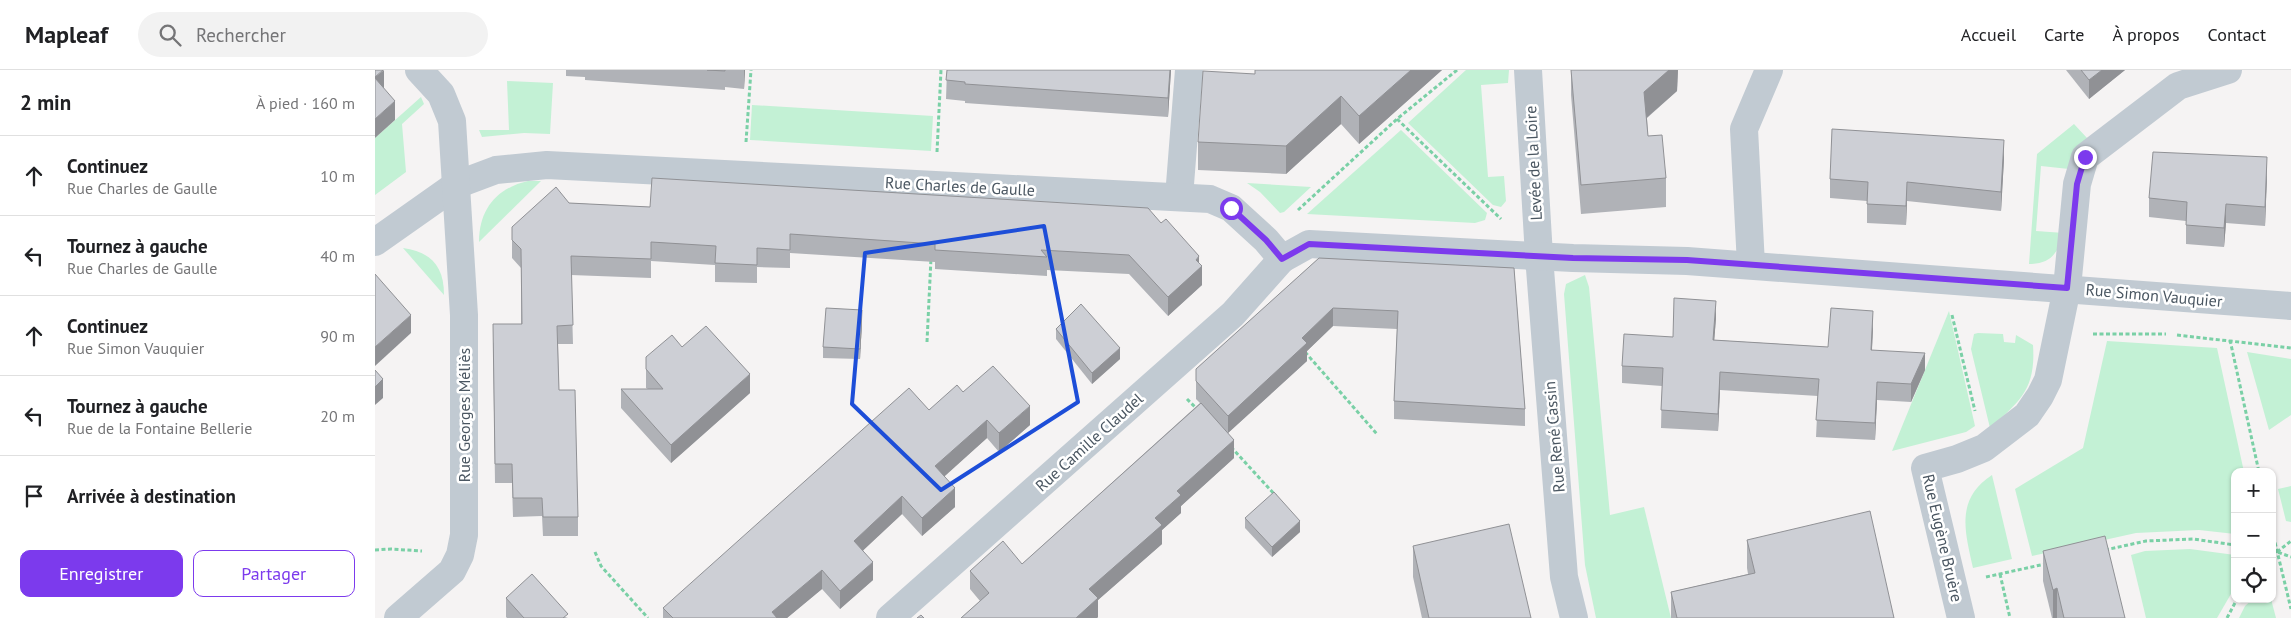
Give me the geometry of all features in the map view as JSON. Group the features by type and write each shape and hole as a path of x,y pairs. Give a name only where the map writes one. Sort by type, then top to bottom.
{"street":[{"name":"Rue Georges Méliès","path":"398,618 452,571 460,555 464,535 464,315 452,121 441,94 419,70"},
{"path":"1179,197 1189,70"},
{"name":"Levée de la Loire","path":"1528,70 1539,256"},
{"path":"1751,265 1744,129 1769,70"},
{"name":"Rue Eugène Bruère","path":"1961,618 1925,468 1957,459 1984,448 2027,415 2040,396 2047,380 2067,288 2077,184 2085,157 2178,86 2228,70"},
{"name":"Rue Charles de Gaulle","path":"375,242 456,185 496,170 547,166 1210,199 1231,208 1274,250"},
{"path":"1274,250 1309,244 1539,256"},
{"name":"Rue Camille Claudel","path":"890,618 1233,314 1274,250"},
{"name":"Rue Simon Vauquier","path":"1539,256 1687,260 2291,306"},
{"name":"Rue René Cassin","path":"1539,256 1564,577 1574,618"}],"path":[{"path":"744,175 751,70"},
{"path":"1274,250 1397,119 1457,70"},
{"path":"1397,119 1539,256"},
{"path":"1943,280 1984,448"},
{"path":"2218,301 2230,340 2258,468"},
{"path":"2057,334 2166,334 2291,348"},
{"path":"1302,350 1377,434"},
{"path":"1165,374 1205,418"},
{"path":"1229,444 1279,499"},
{"path":"2097,552 2145,541 2193,539 2231,544"},
{"path":"2277,551 2291,542"},
{"path":"2276,547 2291,609"},
{"path":"2277,551 2291,557"},
{"path":"595,552 601,566 648,618"},
{"path":"1953,585 2048,563"},
{"path":"2000,574 2010,618"},
{"path":"2227,618 2235,603"}],"highlighted area":[{"path":"1044,226 1078,402 941,490 852,404 865,253"}],"green space":[{"path":"1466,70 1509,70 1508,83 1481,85 1488,177 1504,176 1506,201 1501,207 1493,205 1408,123"},
{"path":"507,81 553,83 550,134 524,133 482,137 479,130 509,130"},
{"path":"421,97 424,104 402,124 406,172 375,195 375,138"},
{"path":"752,105 933,116 931,151 750,140"},
{"path":"2074,124 2087,138 2069,169 2041,166 2036,231 2064,233 2053,256 2043,262 2029,264 2037,154"},
{"path":"1401,130 1487,213 1485,220 1475,223 1307,214"},
{"path":"528,181 541,181 479,242 482,220 492,202 507,189"},
{"path":"1247,183 1311,187 1284,212 1280,213 1260,192"},
{"path":"403,248 421,253 434,262 442,276 444,295"},
{"path":"1585,275 1589,287 1610,515 1644,507 1671,618 1596,618 1585,565 1564,294 1566,284"},
{"path":"1949,311 1975,426 1966,432 1892,451"},
{"path":"1974,334 2003,334 2004,342 2015,343 2016,335 2033,345 2032,373 2024,393 2010,410 1990,428 1971,349"},
{"path":"2107,341 2217,348 2243,468 2231,468 2231,534 2199,530 2136,533 2032,556 2015,489 2083,448"},
{"path":"2247,352 2291,359 2291,415 2269,430"},
{"path":"1992,475 2012,559 1973,568 1967,542 1966,517 1968,505 1980,484"},
{"path":"2291,486 2291,522 2286,521 2278,489"},
{"path":"2190,549 2231,554 2231,594 2217,618 2146,618 2131,555 2145,551"},
{"path":"2248,603 2272,603 2276,618 2239,618"}],"building":[{"path":"375,70 383,70 375,77"},
{"path":"947,70 1170,70 1168,98 965,84 965,82 946,80"},
{"path":"1255,70 1411,70 1359,116 1341,96 1286,146 1198,142 1203,71 1255,74"},
{"path":"1571,70 1669,70 1644,92 1648,136 1662,135 1666,178 1581,185"},
{"path":"2081,70 2102,70 2089,80"},
{"path":"375,78 395,101 375,119"},
{"path":"1832,129 2004,140 2001,192 1907,182 1906,206 1867,204 1868,182 1830,179"},
{"path":"2153,152 2267,157 2265,207 2226,204 2224,228 2186,225 2187,202 2149,198"},
{"path":"652,178 1148,208 1161,223 1166,219 1199,256 1196,260 1202,266 1168,297 1129,255 1041,250 1047,257 935,250 935,244 790,234 790,250 757,248 757,265 715,263 716,246 651,242 651,259 571,256 573,325 557,326 559,390 575,390 578,517 543,517 542,498 513,498 512,464 495,464 493,324 522,324 521,249 512,240 512,227 556,187 569,203 650,207"},
{"path":"1319,258 1514,268 1525,409 1394,401 1398,311 1333,308 1302,338 1307,343 1228,416 1196,381 1196,369"},
{"path":"375,274 411,315 375,347"},
{"path":"1674,298 1716,301 1713,340 1828,347 1831,308 1873,311 1871,350 1925,353 1911,384 1877,382 1875,423 1816,420 1819,379 1720,372 1718,414 1661,410 1663,368 1622,366 1624,334 1673,337"},
{"path":"1081,304 1120,348 1092,373 1056,329"},
{"path":"826,308 862,310 860,349 823,347"},
{"path":"706,326 750,374 671,445 621,389 663,389 646,369 646,357 672,335 682,347"},
{"path":"993,366 1030,406 999,433 987,420 935,466 955,488 922,518 902,496 854,541 873,562 840,591 822,570 772,612 777,618 673,618 663,608 909,388 929,410 957,385 963,392"},
{"path":"375,370 383,379 375,387"},
{"path":"1201,403 1234,440 1177,491 1181,495 1155,518 1162,525 1089,589 1098,598 1076,618 961,618 989,593 970,571 1003,541 1022,564"},
{"path":"1274,492 1300,521 1272,547 1245,518"},
{"path":"1870,511 1894,618 1677,618 1671,592 1755,573 1747,540"},
{"path":"1509,524 1531,618 1429,618 1413,546"},
{"path":"2105,536 2125,618 2064,618 2057,588 2053,590 2043,551"},
{"path":"532,574 568,614 563,618 524,618 506,598"}],"route":[{"path":"1231,208 1266,240 1282,259 1309,244 1573,258 1687,260 2067,288 2077,184 2085,157"}]}
